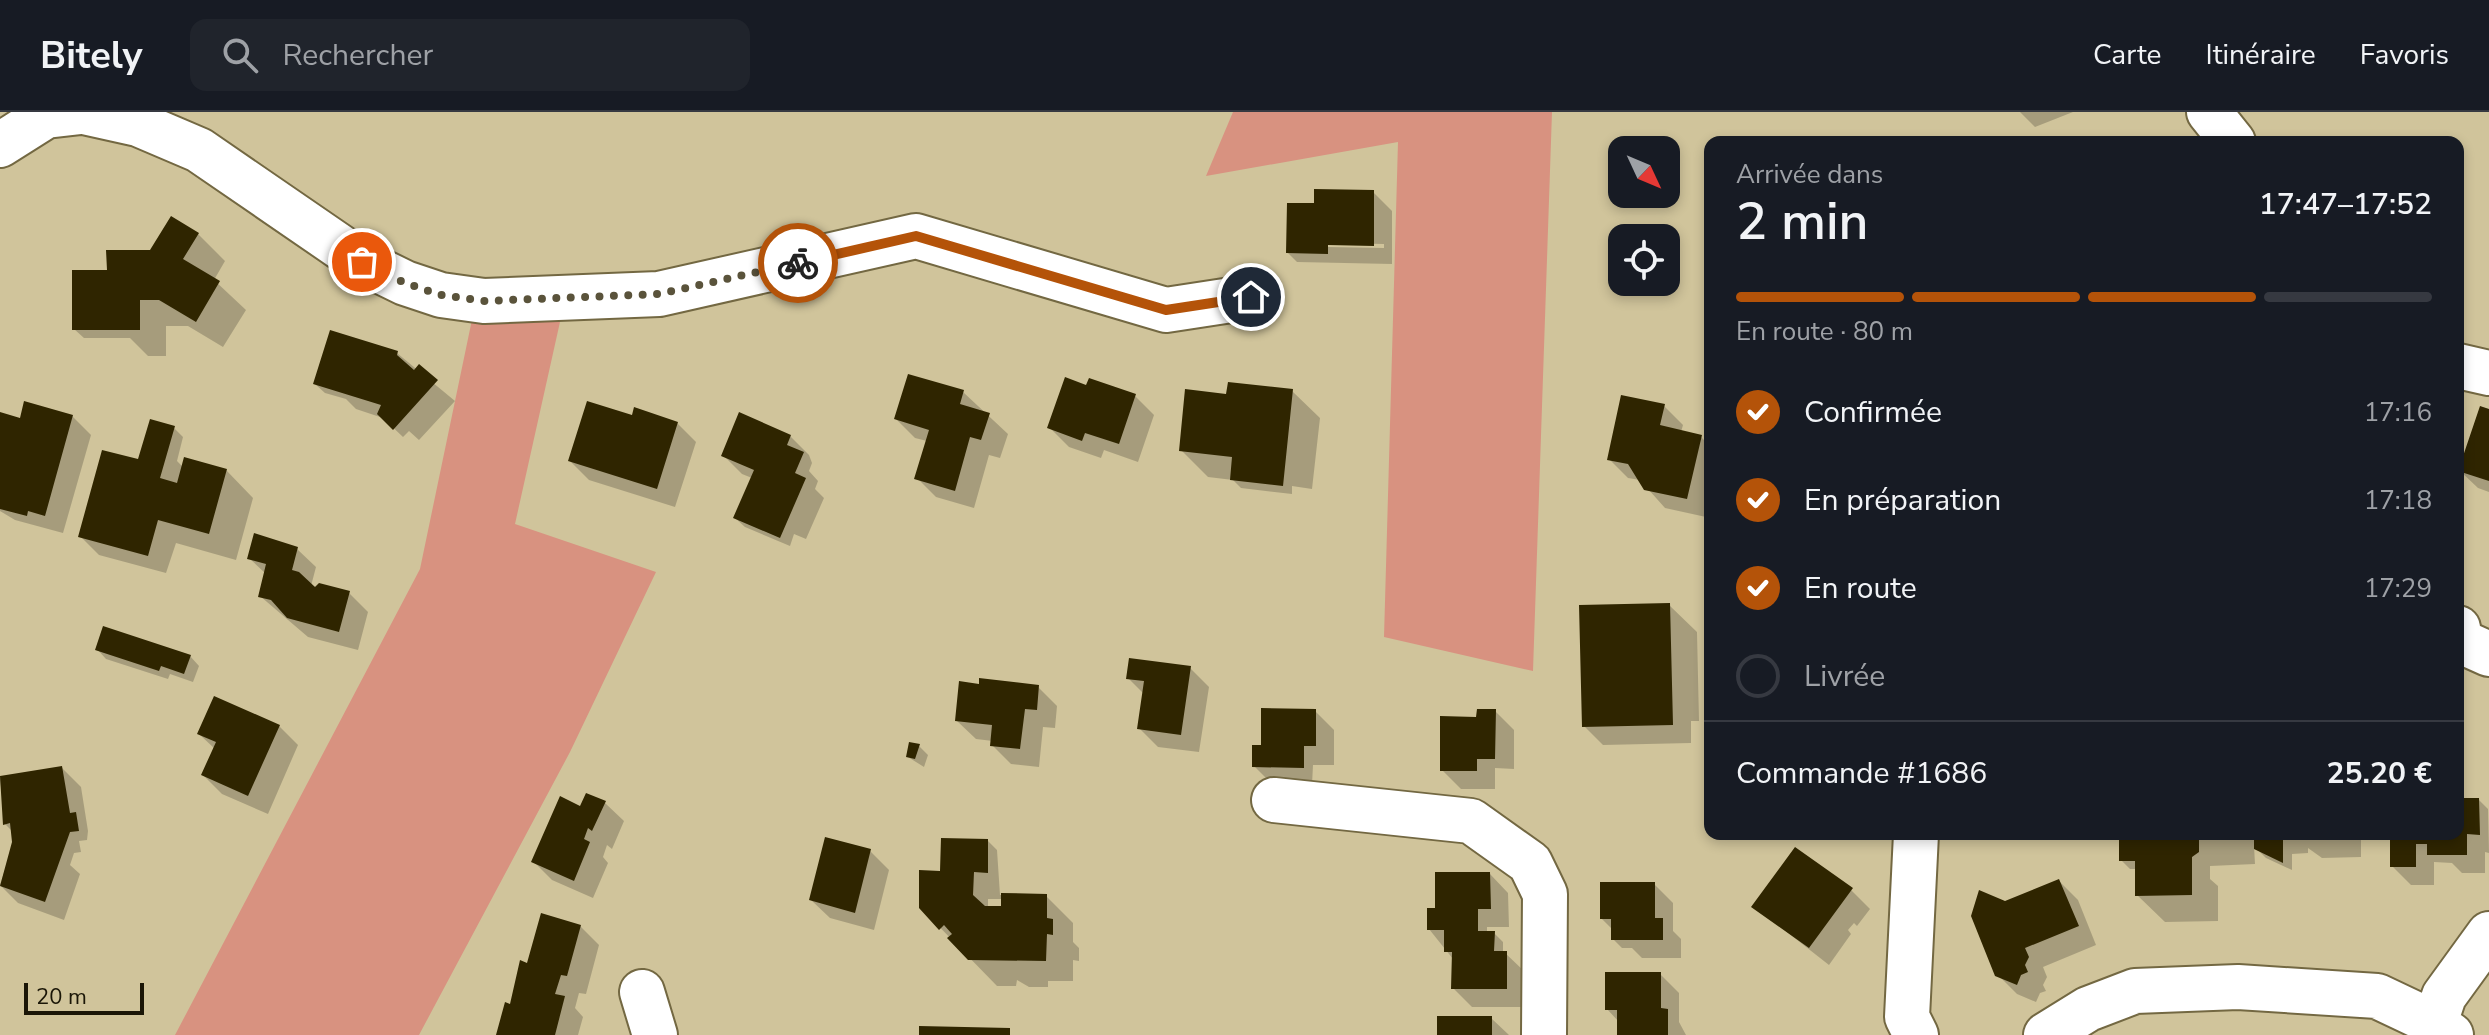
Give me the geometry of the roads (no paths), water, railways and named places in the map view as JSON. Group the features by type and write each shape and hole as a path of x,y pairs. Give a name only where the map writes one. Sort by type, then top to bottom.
{"street":[{"path":"0,145 46,116 82,112 138,124 199,150 362,262 405,283 441,295 484,301 659,294 916,236 1166,310 1251,297"},
{"path":"2209,112 2228,136"},
{"path":"2464,367 2489,373"},
{"path":"2464,643 2489,654"},
{"path":"1274,800 1471,821 1530,863 1545,894 1544,1035"},
{"path":"1916,840 1907,1017 1916,1035"},
{"path":"2046,1035 2088,1009 2135,991 2238,987 2377,996 2439,1031 2444,996 2489,934"},
{"path":"642,992 655,1035"}]}
